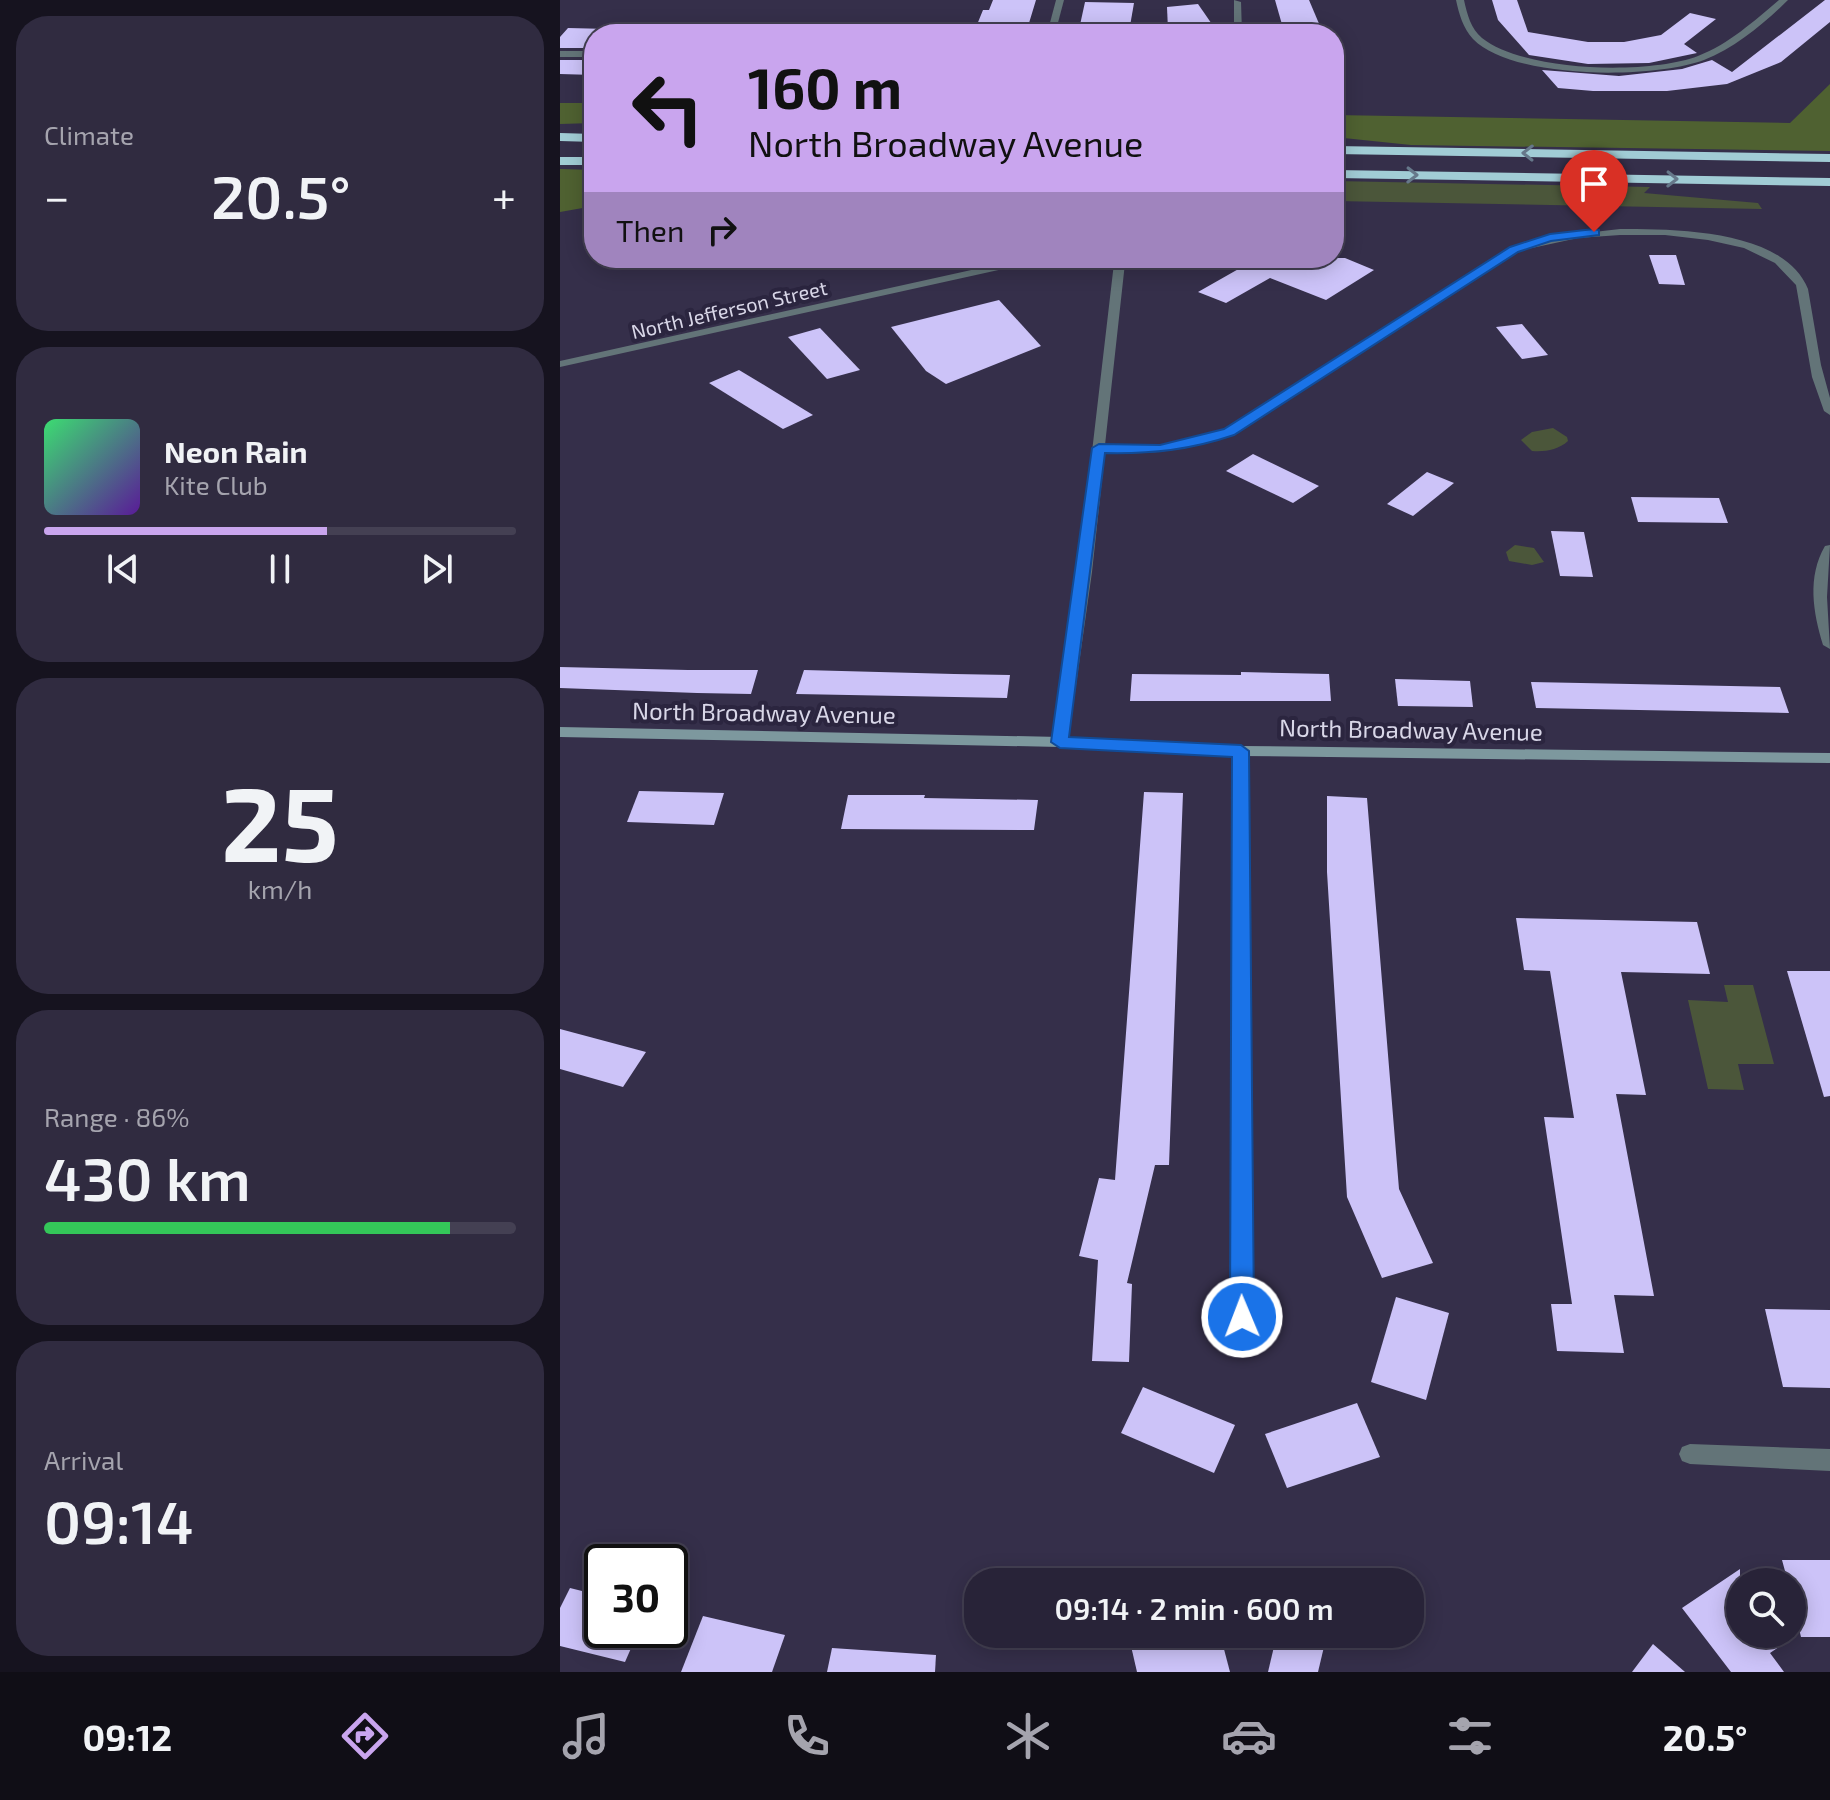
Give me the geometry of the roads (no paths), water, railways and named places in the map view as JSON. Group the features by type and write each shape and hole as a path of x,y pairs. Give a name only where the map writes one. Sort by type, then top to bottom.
{"highway":[{"path":"560,137 584,138"},
{"path":"1344,150 1830,158"},
{"path":"560,161 584,161"},
{"path":"1344,174 1830,182"}],"street":[{"path":"1054,24 1060,0"},
{"path":"1460,0 1466,25 1481,42 1501,52 1567,67 1660,66 1695,60 1723,49 1784,0"},
{"path":"1237,2 1238,24"},
{"path":"560,54 584,54"},
{"path":"1099,448 1160,450 1190,445 1229,432 1514,249 1550,237 1594,232 1717,237 1760,250 1789,268 1799,281 1820,393 1830,411"},
{"name":"North Jefferson Street","path":"560,364 616,354 972,272 1002,268"},
{"path":"1060,742 1119,268"},
{"path":"1830,549 1820,584 1820,608 1830,645"},
{"name":"North Broadway Avenue","path":"560,732 1060,742 1241,751 1830,758"},
{"path":"1241,751 1242,1317"},
{"path":"1690,1454 1830,1460"}]}
